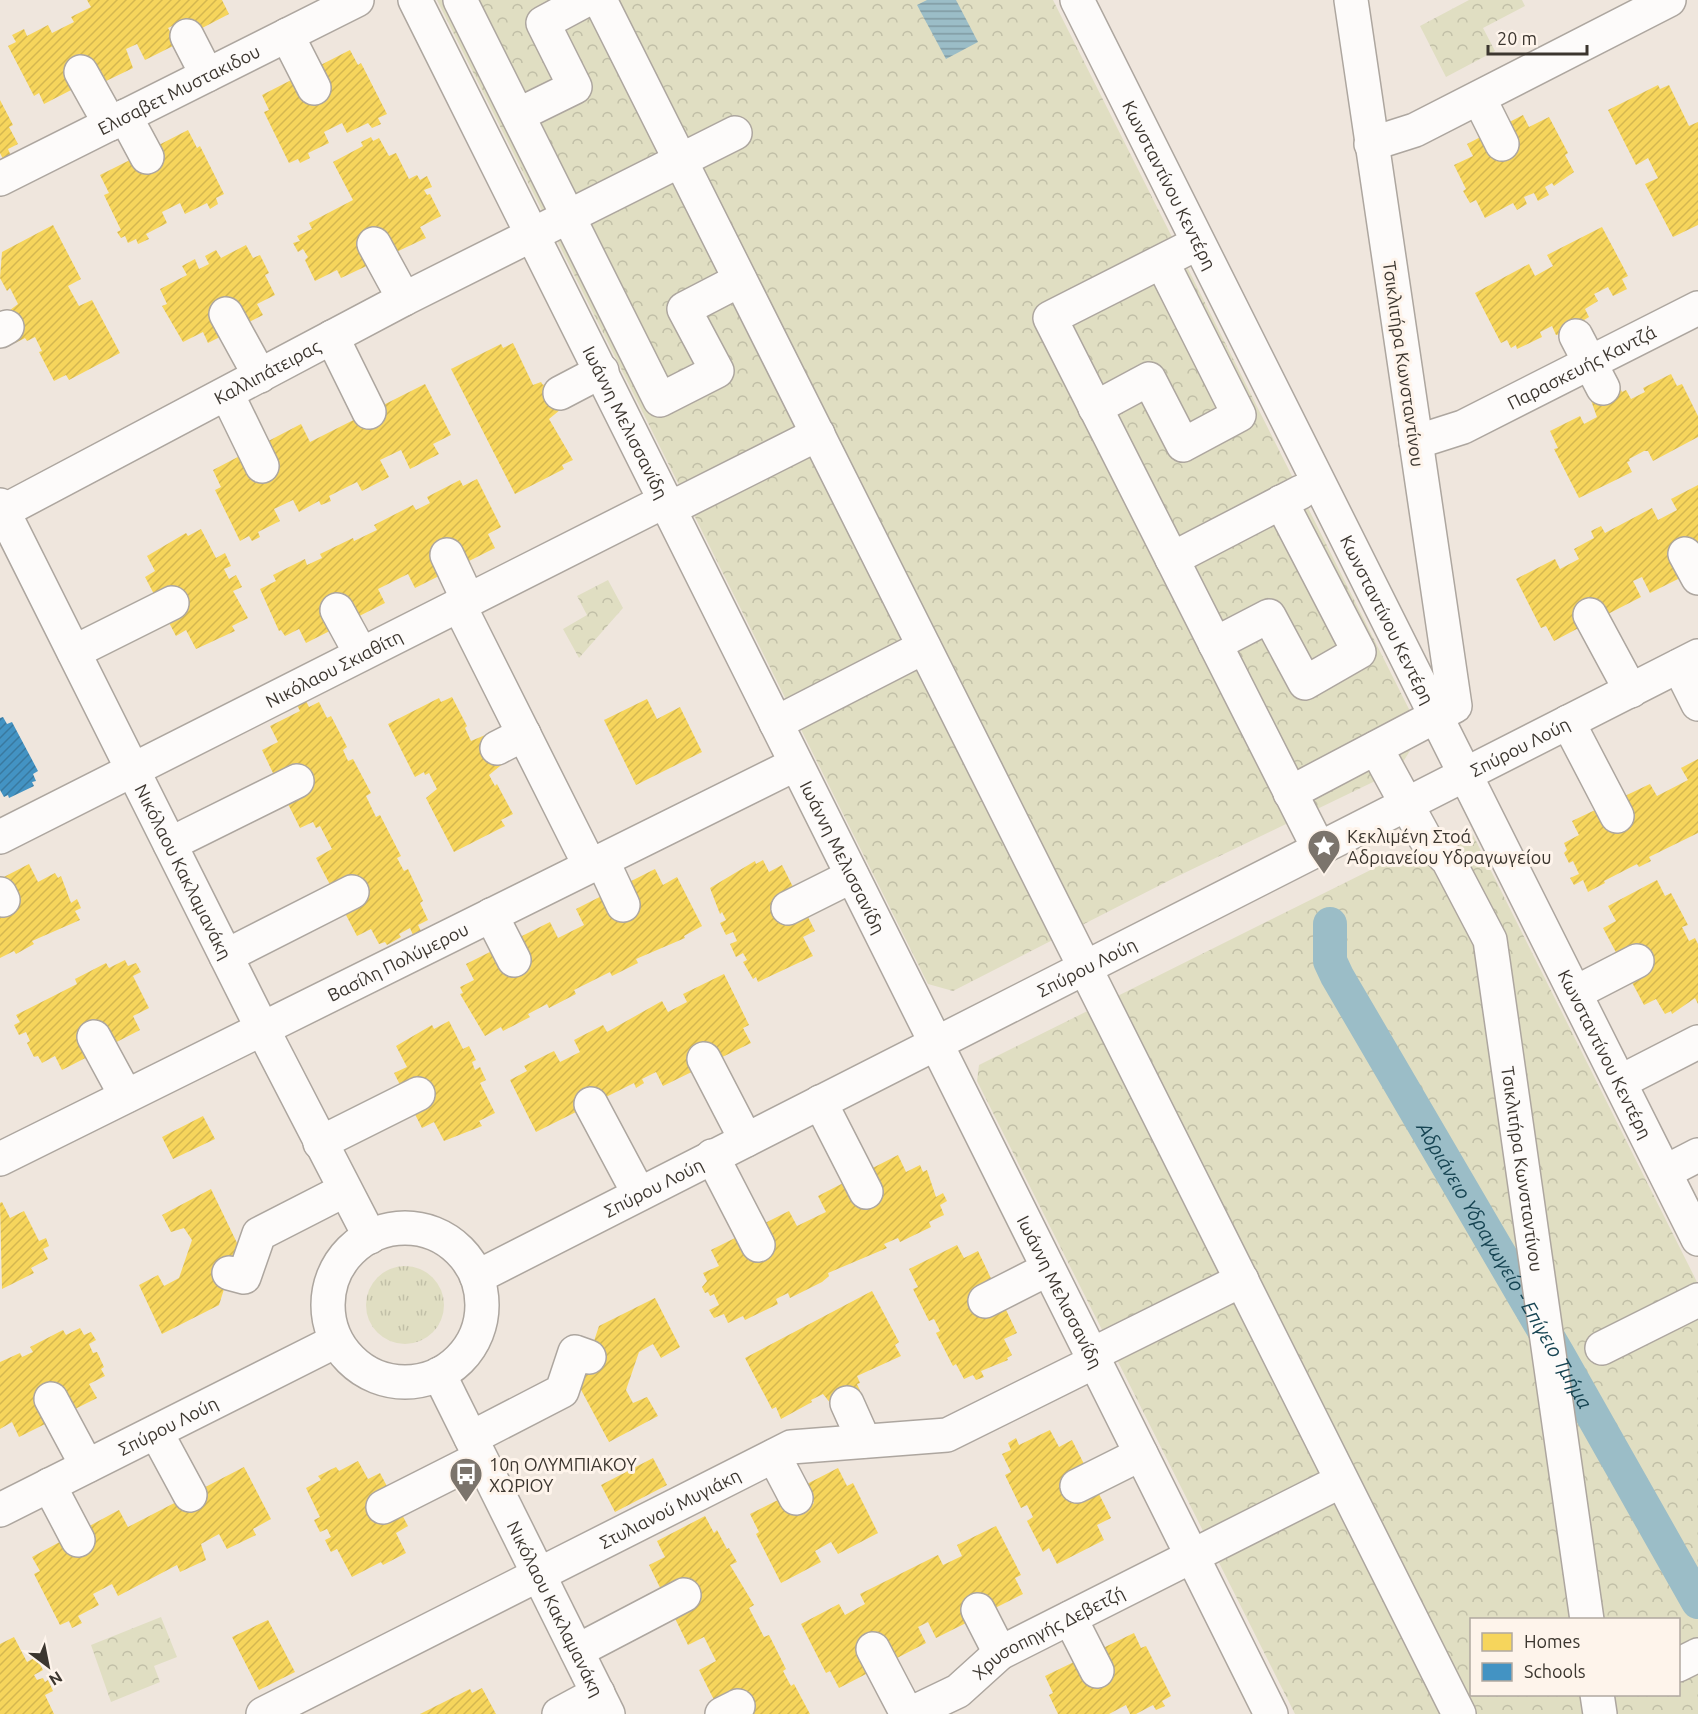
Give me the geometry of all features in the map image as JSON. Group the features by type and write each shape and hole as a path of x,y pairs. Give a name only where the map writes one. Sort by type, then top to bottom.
{"street":[{"name":"Ελισαβετ Μυστακιδου","path":"0,179 357,0"},
{"name":"Ιωάννη Μελισσανίδη","path":"415,0 669,504 935,1044 1271,1714"},
{"path":"460,0 660,400 717,371 684,309 741,280"},
{"path":"518,115 575,87 543,23 586,0"},
{"path":"600,0 1459,1714"},
{"name":"Κωνσταντίνου Κεντέρη","path":"1077,0 1698,1239"},
{"name":"Τσικλιτήρα Κωνσταντίνου","path":"1351,0 1455,706 1436,717"},
{"path":"1371,144 1415,130 1669,0"},
{"path":"287,35 314,88"},
{"path":"187,36 207,75"},
{"path":"81,72 147,157"},
{"path":"1479,98 1502,144"},
{"name":"Καλλιπάτειρας","path":"1,510 404,299 735,133"},
{"path":"1198,243 1050,318 1319,849"},
{"path":"374,244 404,299"},
{"path":"1095,408 1149,379 1184,445 1239,415 1162,262"},
{"name":"Παρασκευής Καντζά","path":"1416,442 1463,427 1698,308"},
{"path":"226,314 260,376"},
{"path":"332,337 369,412"},
{"path":"560,393 602,371"},
{"path":"226,394 262,466"},
{"name":"Νικόλαου Σκιαθίτη","path":"0,837 464,602 818,434"},
{"path":"1172,559 1318,483"},
{"path":"1215,644 1269,616 1305,683 1359,652 1281,502"},
{"name":"Νικόλαου Κακλαμανάκη","path":"1,510 320,1143 370,1237"},
{"path":"447,555 511,741 623,905"},
{"path":"74,652 172,603"},
{"path":"338,610 361,654"},
{"path":"1590,615 1631,691"},
{"path":"776,723 924,647"},
{"path":"1689,661 1698,704"},
{"name":"Σπύρου Λούη","path":"477,1276 1689,661"},
{"path":"1290,793 1436,717"},
{"path":"1568,723 1617,816"},
{"name":"Τσικλιτήρα Κωνσταντίνου","path":"1376,748 1425,838 1448,860 1490,940 1587,1618"},
{"name":"Βασίλη Πολύμερου","path":"0,1159 796,764"},
{"path":"170,844 297,781"},
{"path":"788,908 852,876"},
{"path":"226,956 352,891"},
{"path":"491,915 514,960"},
{"path":"1575,993 1637,961"},
{"path":"94,1037 126,1096"},
{"path":"1620,1082 1698,1042"},
{"path":"704,1059 746,1140"},
{"path":"320,1143 418,1095"},
{"path":"820,1102 866,1192"},
{"path":"591,1104 639,1194"},
{"path":"1665,1172 1698,1155"},
{"path":"712,1156 758,1245"},
{"path":"229,1273 244,1277 260,1234 345,1191"},
{"path":"403,1228 434,1234 461,1251 477,1276 482,1305 477,1332 464,1355 439,1374 420,1381 396,1382 372,1376 352,1362 336,1341 329,1320 328,1294 336,1270 351,1250 370,1237 403,1228"},
{"path":"985,1301 1048,1269"},
{"name":"Στυλιανού Μυγιάκη","path":"262,1714 298,1706 538,1574 791,1447 947,1435 1242,1280"},
{"path":"1602,1348 1698,1300"},
{"name":"Σπύρου Λούη","path":"0,1510 336,1341"},
{"path":"383,1507 562,1391 575,1352 590,1357"},
{"name":"Νικόλαου Κακλαμανάκη","path":"439,1374 603,1704"},
{"path":"51,1399 87,1466"},
{"path":"847,1403 864,1441"},
{"path":"156,1432 190,1495"},
{"path":"1077,1486 1141,1454"},
{"path":"774,1456 796,1498"},
{"name":"Χρυσοπηγής Δεβετζή","path":"908,1714 958,1690 1000,1653 1341,1481"},
{"path":"49,1485 78,1540"},
{"path":"577,1651 684,1595"},
{"path":"978,1610 1000,1653"},
{"path":"1070,1618 1097,1671"},
{"path":"873,1650 908,1714"},
{"path":"1680,1664 1698,1655"},
{"path":"1597,1696 1600,1714"},
{"path":"559,1714 603,1704"}],"green space":[{"path":"437,0 1053,0 1421,733 1398,770 1174,878 953,991 928,984"},
{"path":"1469,0 1522,0 1525,6 1483,28 1495,51 1446,77 1420,26"},
{"path":"608,580 623,608 579,658 563,629 587,615 577,596"},
{"path":"1451,830 1472,833 1698,1284 1698,1714 1295,1714 977,1081 979,1065"},
{"path":"405,1266 420,1269 432,1278 441,1290 444,1305 441,1320 432,1332 420,1341 405,1344 390,1341 378,1332 369,1320 366,1305 369,1290 378,1278 390,1269"},
{"path":"161,1617 177,1657 154,1666 160,1682 111,1702 91,1645"}],"water":[{"path":"927,0 956,0 978,42 946,59 917,5"}],"building: Homes":[{"path":"87,0 222,0 229,14 183,38 176,24 168,28 177,44 145,60 137,44 126,49 133,68 104,82 77,87 44,104 39,93 34,96 8,46 16,42 12,35 24,29 27,36 48,25 52,33 74,22 71,17 91,7"},
{"path":"350,50 358,65 361,63 387,114 378,118 381,124 372,128 368,123 347,133 342,123 324,132 329,143 308,153 310,158 300,163 298,159 289,163 264,112 269,110 262,95"},
{"path":"1658,85 1660,89 1669,85 1689,126 1698,122 1698,225 1673,237 1645,184 1658,178 1648,158 1636,165 1608,110"},
{"path":"0,100 13,125 9,127 18,144 8,149 11,156 3,159 0,153"},
{"path":"1523,115 1529,127 1549,117 1568,153 1565,155 1574,172 1554,186 1552,183 1545,187 1549,195 1538,201 1534,193 1524,197 1527,204 1517,210 1513,203 1485,218 1476,200 1470,203 1454,165 1473,156 1467,144"},
{"path":"188,130 197,148 200,146 224,194 216,198 218,204 210,209 207,203 185,214 180,203 162,212 167,223 146,234 149,239 138,244 136,239 128,243 125,236 121,238 117,232 121,230 104,195 109,193 100,175 134,158 157,168 162,166 153,148"},
{"path":"371,137 373,141 379,138 389,156 396,153 409,179 417,175 420,180 427,176 432,187 424,190 427,195 430,194 441,216 420,227 426,238 341,278 337,270 315,281 305,260 308,257 303,249 298,252 293,243 300,241 297,236 312,229 309,223 353,200 333,162 363,146 361,142"},
{"path":"53,225 81,279 68,286 79,306 92,300 120,353 69,380 66,375 54,381 39,352 42,351 35,337 27,341 25,338 15,343 1,317 18,304 10,288 7,291 0,278 2,252"},
{"path":"1602,227 1628,276 1622,279 1627,289 1613,296 1608,287 1594,294 1598,301 1585,309 1589,317 1584,320 1588,329 1556,335 1552,326 1540,332 1542,337 1517,349 1516,345 1511,348 1507,340 1501,343 1475,293 1529,264 1535,276 1553,266 1547,255"},
{"path":"246,245 253,258 260,255 269,273 265,275 275,295 257,304 263,315 208,343 203,332 183,342 162,306 167,304 160,289 187,275 182,266 195,259 199,269 209,264 205,256 216,250 221,258"},
{"path":"513,343 533,385 541,382 543,385 553,380 566,405 549,419 573,460 562,465 564,469 515,494 451,369 501,344 503,348"},
{"path":"1671,374 1677,386 1682,384 1698,416 1698,437 1653,461 1648,451 1644,451 1627,462 1632,472 1579,498 1554,449 1558,448 1550,431 1580,416 1584,424 1597,417 1589,395 1617,381 1622,392 1626,390 1631,399 1645,392 1643,388"},
{"path":"425,384 451,435 433,444 439,454 410,469 401,450 380,460 389,477 362,491 357,482 329,496 331,501 321,505 319,501 299,512 293,500 274,509 280,521 258,532 260,537 252,541 249,536 240,541 215,490 221,487 213,470 301,424 310,442"},
{"path":"477,479 501,527 488,534 495,548 415,588 408,574 378,589 385,603 306,643 299,629 285,636 281,630 279,631 260,589 276,581 273,575 305,559 307,565 322,558 320,554 353,538 354,541 377,530 374,525 413,505 416,510 430,503 427,497 460,480 463,486"},
{"path":"1698,485 1698,553 1686,575 1650,593 1642,577 1633,581 1641,597 1606,615 1598,599 1594,602 1588,623 1554,641 1546,626 1541,628 1516,579 1555,559 1560,569 1579,559 1574,549 1594,538 1591,531 1601,526 1605,533 1652,508 1658,520 1677,510 1671,499"},
{"path":"201,529 216,558 225,553 231,566 224,569 229,579 236,575 242,587 233,591 248,618 232,626 235,631 196,649 186,630 176,636 145,577 155,571 147,556 186,533 188,536"},
{"path":"452,697 467,726 465,728 471,741 490,733 505,762 489,775 495,786 497,784 513,814 501,820 505,826 454,852 426,798 437,789 429,773 425,775 424,772 415,777 388,724 439,698 441,702"},
{"path":"305,699 309,707 319,702 327,718 331,716 347,747 343,750 348,761 353,759 371,793 366,796 376,817 380,815 401,856 397,858 404,871 408,869 423,901 420,903 428,920 418,925 421,931 413,935 410,928 399,934 401,937 387,945 385,942 379,944 371,929 357,936 316,858 332,849 320,826 316,828 313,822 300,828 262,750 278,742 270,726 300,711 296,703"},
{"path":"647,699 657,719 680,707 702,752 636,785 604,720"},
{"path":"1698,759 1698,833 1649,857 1651,861 1639,867 1637,864 1588,892 1583,880 1574,885 1570,878 1579,874 1573,861 1569,863 1564,853 1567,850 1564,843 1579,835 1572,821 1650,784 1657,796 1688,780 1681,768"},
{"path":"763,860 769,872 782,865 815,931 803,937 813,956 758,982 756,977 753,979 743,962 747,960 743,953 736,957 730,944 737,941 733,932 726,935 720,923 726,920 722,912 720,914 710,888 755,861 756,864"},
{"path":"29,864 38,882 55,873 58,878 61,876 71,903 77,899 81,908 75,911 80,920 32,941 34,944 16,954 14,951 0,958 0,879"},
{"path":"655,869 663,885 677,877 702,926 684,936 685,938 636,959 638,963 612,976 610,972 574,990 576,994 549,1008 547,1004 528,1014 530,1017 503,1031 501,1027 485,1036 460,994 463,993 460,987 474,980 466,964 550,922 558,938 584,925 576,909"},
{"path":"1657,880 1665,896 1671,893 1688,925 1682,927 1689,941 1695,938 1698,944 1698,1004 1695,998 1672,1014 1671,1011 1665,1014 1656,999 1644,1005 1603,928 1616,921 1608,906"},
{"path":"125,960 128,966 136,963 141,972 133,976 149,1008 133,1016 140,1030 62,1070 55,1056 42,1063 38,1056 34,1057 27,1043 30,1041 26,1032 19,1035 14,1025 20,1022 16,1015 77,984 75,979 106,963 109,968"},
{"path":"724,974 749,1025 743,1028 751,1043 663,1086 656,1072 642,1079 644,1083 636,1088 634,1083 536,1132 510,1080 527,1071 524,1066 554,1051 560,1062 580,1052 574,1040 603,1025 607,1032 662,1001 668,1012 687,1002 683,994"},
{"path":"449,1021 463,1049 469,1046 476,1060 472,1062 475,1070 480,1067 486,1080 480,1083 495,1113 479,1121 482,1126 444,1141 434,1122 422,1128 394,1073 407,1067 396,1046 432,1025 434,1029"},
{"path":"203,1116 215,1139 173,1159 162,1137"},
{"path":"898,1155 906,1172 920,1165 923,1172 927,1170 936,1197 943,1193 947,1201 940,1205 944,1215 929,1222 931,1227 900,1242 898,1238 884,1244 887,1248 828,1273 829,1276 822,1282 790,1298 788,1293 776,1299 778,1304 745,1320 743,1316 728,1323 724,1314 714,1318 709,1310 719,1305 714,1294 710,1296 702,1287 707,1281 703,1273 719,1266 711,1250 789,1211 797,1226 826,1212 818,1196"},
{"path":"211,1189 238,1245 219,1305 162,1334 139,1285 158,1275 164,1286 179,1278 192,1240 184,1228 171,1232 162,1215"},
{"path":"2,1202 10,1218 24,1211 39,1241 46,1238 49,1246 43,1249 48,1259 31,1268 34,1273 2,1289 0,1203"},
{"path":"957,1245 964,1258 978,1251 1017,1333 1004,1339 1012,1355 1007,1358 1008,1360 981,1371 984,1377 976,1380 973,1375 964,1379 956,1364 953,1366 936,1333 940,1331 934,1319 929,1321 913,1289 918,1287 909,1269"},
{"path":"872,1291 899,1342 895,1345 901,1356 857,1376 860,1383 857,1384 862,1395 835,1409 823,1394 781,1419 776,1407 772,1409 745,1358"},
{"path":"655,1298 680,1347 661,1358 653,1344 639,1352 626,1390 633,1403 647,1397 658,1416 609,1442 579,1386 599,1326"},
{"path":"80,1328 84,1335 91,1332 96,1340 89,1344 93,1353 97,1352 104,1367 101,1369 105,1376 89,1384 97,1398 19,1437 12,1422 0,1429 0,1362 20,1353 22,1357 33,1352 30,1347 63,1330 66,1335"},
{"path":"1050,1430 1059,1447 1072,1440 1111,1518 1097,1525 1104,1540 1057,1564 1049,1548 1043,1552 1027,1521 1033,1517 1027,1505 1021,1508 1005,1475 1011,1472 1002,1454 1011,1450 1008,1443 1016,1438 1019,1445"},
{"path":"653,1458 667,1485 615,1512 601,1485"},
{"path":"358,1461 368,1479 380,1473 408,1526 396,1533 406,1553 383,1565 381,1562 352,1577 337,1549 331,1552 325,1540 331,1537 327,1529 320,1532 314,1520 320,1517 306,1488 321,1480 318,1476 336,1467 339,1471"},
{"path":"244,1467 271,1519 253,1529 256,1535 227,1549 219,1534 201,1544 206,1560 180,1572 177,1565 118,1596 112,1584 93,1594 99,1605 78,1616 82,1623 72,1628 69,1621 60,1625 34,1574 40,1571 32,1557 119,1510 128,1527"},
{"path":"838,1468 847,1486 853,1483 878,1533 838,1554 831,1542 815,1551 821,1562 781,1583 756,1534 759,1532 750,1514 788,1495 805,1508 814,1503 805,1485"},
{"path":"705,1516 714,1533 717,1530 737,1562 730,1565 754,1605 749,1608 764,1637 769,1635 786,1669 783,1671 791,1686 794,1684 810,1714 742,1714 717,1706 699,1670 716,1661 704,1637 688,1645 649,1565 665,1557 657,1541"},
{"path":"996,1526 1021,1575 1015,1578 1023,1594 989,1611 967,1602 962,1605 970,1621 936,1638 928,1622 918,1627 926,1643 839,1688 830,1671 826,1673 801,1624 839,1604 845,1615 865,1604 860,1594 938,1555 943,1565 962,1556 957,1545"},
{"path":"268,1620 295,1672 259,1690 232,1637"},
{"path":"1134,1633 1141,1648 1146,1646 1171,1696 1162,1701 1165,1706 1156,1710 1153,1705 1136,1714 1130,1714 1126,1705 1109,1714 1058,1714 1049,1695 1053,1693 1045,1676"},
{"path":"14,1637 27,1662 36,1657 43,1670 34,1675 37,1680 43,1678 45,1682 48,1680 53,1691 45,1695 54,1714 0,1714 0,1644"},
{"path":"482,1688 496,1714 420,1714 470,1689 472,1693"}],"building: Schools":[{"path":"3,717 7,724 12,722 38,771 33,774 36,781 32,782 34,786 9,798 8,795 4,797 0,790 0,718"}],"waterway":[{"name":"Αδριάνειο Υδραγωγείο - Επίγειο Τμήμα","path":"1330,924 1330,961 1337,976 1559,1356 1698,1602"}],"place":[{"name":"Κεκλιμένη Στοά Αδριανείου Υδραγωγείου","path":"1324,875"},
{"name":"10η ΟΛΥΜΠΙΑΚΟΥ ΧΩΡΙΟΥ","path":"466,1503"}]}
